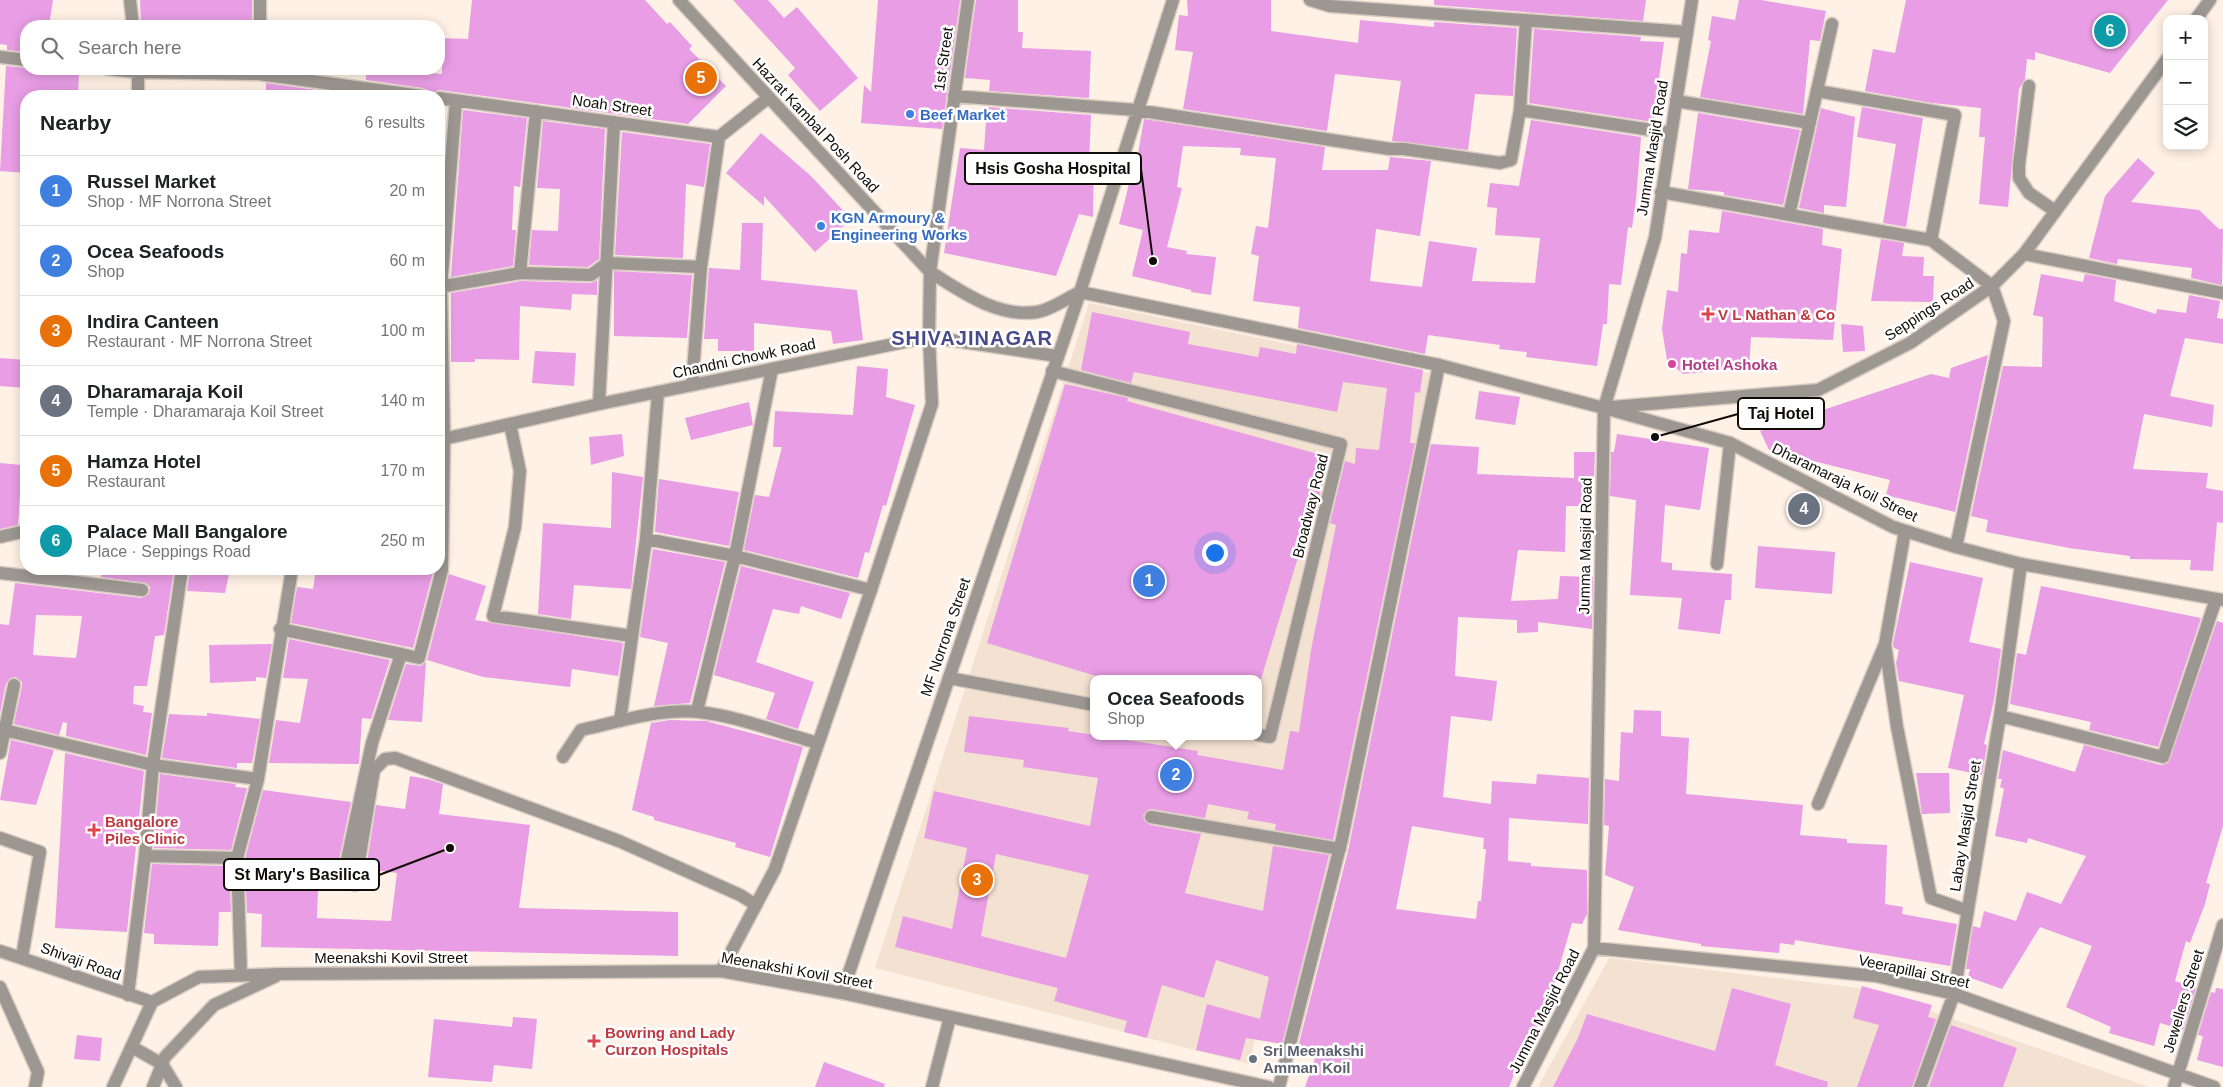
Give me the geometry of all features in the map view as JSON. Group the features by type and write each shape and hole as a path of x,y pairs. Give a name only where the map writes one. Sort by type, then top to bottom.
{"street":[{"path":"130,0 132,20"},
{"path":"260,0 260,20"},
{"name":"Hazrat Kambal Posh Road","path":"679,0 930,272 971,297 999,310 1038,312 1080,292"},
{"name":"1st Street","path":"930,272 968,0"},
{"name":"MF Norrona Street","path":"842,993 1080,292 1136,110 1173,0"},
{"path":"1310,0 1330,6 1687,32"},
{"name":"Jumma Masjid Road","path":"1523,1087 1594,948 1604,408 1655,238 1692,0"},
{"path":"2199,15 2210,0"},
{"path":"954,96 1136,110 1390,149 1404,149 1500,163 1511,160 1520,110 1526,20"},
{"path":"1789,215 1832,24"},
{"path":"0,57 20,59"},
{"name":"Seppings Road","path":"1604,408 1818,390 1910,343 1992,286 2024,254 2166,60"},
{"path":"138,75 138,90"},
{"path":"275,75 336,90"},
{"path":"2029,86 2019,165 2020,178 2029,193 2055,211"},
{"path":"1817,91 1955,115 1931,240"},
{"path":"692,385 701,267 719,137 768,98"},
{"name":"Noah Street","path":"445,99 719,137"},
{"path":"445,229 456,101"},
{"path":"1676,101 1810,123"},
{"path":"1520,110 1671,133"},
{"path":"520,273 536,111"},
{"path":"599,404 614,122"},
{"path":"1661,192 1931,240 1992,286 2004,321 1956,548"},
{"path":"2024,254 2223,293"},
{"path":"445,286 520,273 590,275 606,263 701,267"},
{"path":"720,971 775,869 871,590 932,404 929,337 930,272"},
{"name":"Dharamaraja Koil Street","path":"1080,292 1439,365 1604,408 1730,443 1905,531 1956,548 2021,564 2220,599"},
{"name":"Chandni Chowk Road","path":"445,439 599,404 929,337 1057,356"},
{"path":"1280,1087 1340,849 1439,365"},
{"path":"698,711 735,556 772,369"},
{"name":"Broadway Road","path":"1052,372 1341,444 1270,737 1262,736"},
{"path":"620,721 646,539 658,392"},
{"path":"510,424 520,471 515,527 493,616 632,636"},
{"path":"1717,564 1730,443"},
{"path":"1818,804 1885,644 1905,531"},
{"path":"0,537 20,532"},
{"path":"646,539 735,556 871,590"},
{"name":"Labay Masjid Street","path":"1920,1087 1954,994 2000,716 2021,564"},
{"path":"0,573 142,590"},
{"path":"128,995 152,765 181,575"},
{"path":"241,975 237,858 258,779 280,629 291,575"},
{"path":"280,629 419,658 441,575"},
{"path":"2000,716 2163,757 2220,599"},
{"path":"1885,644 1896,727 1931,898 1968,911"},
{"path":"238,881 342,883 372,742 401,654"},
{"path":"949,678 1090,703"},
{"path":"0,753 14,685"},
{"path":"563,758 581,730 666,712 698,711 818,744"},
{"path":"4,730 152,765 258,779"},
{"path":"355,885 374,770 385,759 395,758 619,841 740,895 756,906"},
{"path":"1151,817 1340,849"},
{"path":"0,838 40,852 22,957"},
{"path":"144,856 237,858"},
{"name":"Jewellers Street","path":"2174,1087 2223,925"},
{"name":"Veerapillai Street","path":"1594,948 1876,976 1954,994 2214,1087"},
{"name":"Shivaji Road","path":"0,951 152,1002"},
{"name":"Meenakshi Kovil Street","path":"152,1002 199,977 280,974 720,971 842,993 1269,1087"},
{"path":"153,1087 165,1057 214,1006 280,974"},
{"path":"0,987 38,1072 35,1087"},
{"path":"113,1087 152,1002"},
{"path":"932,1087 950,1017"},
{"path":"132,1047 162,1064 176,1087"}],"shaded area":[{"path":"1089,303 1430,373 1333,862 1290,1033 1258,1026 1249,1064 875,968"},
{"path":"1609,958 1867,989 2149,1087 1538,1087"}],"building":[{"path":"0,0 53,0 50,20 20,20 20,51 7,50 7,45 0,44"},
{"path":"140,0 252,0 252,20 141,20"},
{"path":"472,0 645,0 667,24 670,22 692,46 689,49 726,86 688,124 445,90 427,90 366,80 366,75 445,75 445,38 468,39"},
{"path":"733,0 768,0 784,18 797,7 858,78 820,111 788,75 795,68"},
{"path":"878,0 960,0 942,129 861,123 864,85 871,92"},
{"path":"976,0 1018,0 1018,32 1023,32 1022,48 1091,51 1089,98 989,91 990,80 965,78"},
{"path":"1187,0 1271,0 1271,31 1358,43 1360,20 1434,27 1434,22 1517,28 1513,96 1475,94 1468,150 1392,141 1401,81 1335,74 1327,131 1183,109 1193,52 1175,50 1179,15 1188,16"},
{"path":"1434,0 1646,0 1643,21 1434,5"},
{"path":"1739,0 1761,0 1826,11 1820,41 1810,40 1803,114 1700,97 1711,41 1708,40 1712,16 1735,20"},
{"path":"1906,0 2168,0 2110,73 2035,52 2035,60 2027,59 2025,79 2019,89 2008,207 1979,204 1985,137 1979,137 1981,108 1932,103 1865,91 1873,49 1895,53"},
{"path":"1534,29 1641,37 1640,41 1664,42 1653,122 1529,103"},
{"path":"6,66 20,67 20,75 79,75 78,90 20,90 20,173 0,171"},
{"path":"266,83 316,90 266,90"},
{"path":"987,107 1091,115 1089,161 1094,161 1093,217 1079,214 1056,276 944,253 960,148 984,150"},
{"path":"1862,107 1923,118 1906,227 1883,223 1896,144 1857,137"},
{"path":"1821,108 1855,117 1846,207 1824,205 1824,213 1799,208"},
{"path":"463,110 527,118 520,187 514,186 512,230 516,230 513,266 451,277"},
{"path":"1698,113 1800,130 1783,205 1724,195 1724,192 1688,189"},
{"path":"1144,119 1325,147 1322,170 1388,170 1390,157 1431,161 1420,236 1376,229 1370,281 1422,287 1429,241 1477,248 1472,281 1535,283 1540,238 1495,235 1497,208 1487,207 1490,183 1519,186 1531,120 1641,137 1632,228 1628,227 1621,285 1609,284 1607,324 1603,324 1597,366 1526,357 1527,352 1499,349 1500,345 1428,335 1425,354 1298,328 1300,307 1253,301 1259,256 1251,254 1256,226 1268,228 1276,158 1240,155 1241,148 1183,146 1177,187 1182,188 1167,247 1187,251 1186,254 1216,257 1211,295 1191,292 1191,290 1132,276 1143,230 1119,224 1131,176 1134,177"},
{"path":"543,121 605,129 599,259 588,267 529,265 532,230 558,231 560,189 537,188"},
{"path":"622,132 710,144 704,187 686,184 683,258 615,255"},
{"path":"761,133 811,176 851,219 815,252 764,196 764,206 726,173"},
{"path":"2138,158 2155,173 2131,202 2199,210 2219,229 2223,229 2222,285 2191,278 2192,268 2118,259 2117,264 2089,258 2105,196"},
{"path":"1722,211 1823,229 1822,245 1842,249 1833,340 1751,337 1749,368 1683,374 1667,360 1662,329 1667,290 1678,292 1681,253 1687,254 1689,230 1719,233"},
{"path":"742,223 763,223 761,280 857,290 863,340 833,344 831,331 754,323 754,351 718,351 718,339 704,339 709,268 740,270"},
{"path":"1881,239 1904,243 1902,256 1924,257 1923,276 1934,276 1933,302 1871,301"},
{"path":"614,271 692,275 687,338 614,336"},
{"path":"2041,274 2083,282 2085,274 2116,280 2114,301 2156,314 2157,309 2186,313 2189,295 2220,301 2217,318 2223,319 2223,344 2185,338 2170,396 2214,405 2212,427 2144,414 2133,469 2208,473 2206,488 2223,491 2223,523 2217,522 2213,571 2190,570 2191,560 2130,559 2130,556 2069,548 1986,532 1988,520 1971,516 2003,366 2042,367 2043,317 2033,315"},
{"path":"597,280 597,295 572,294 571,310 520,306 519,360 475,359 475,362 451,362 451,293 521,281 591,283"},
{"path":"1092,312 1190,332 1188,344 1258,357 1260,347 1296,354 1297,344 1423,370 1420,393 1415,392 1410,443 1415,443 1333,840 1275,830 1276,824 1247,819 1249,812 1208,804 1205,818 1152,809 1143,815 1144,820 1150,825 1201,834 1185,893 1263,911 1273,846 1329,855 1282,1044 1246,1038 1240,1060 1196,1050 1207,1004 1260,1019 1269,977 1216,960 1204,998 1162,985 1147,1038 1124,1032 1127,1021 1054,1001 1058,988 895,947 903,916 952,929 967,848 924,838 934,791 1090,826 1098,778 1023,767 1024,760 964,752 969,716 1069,728 1068,731 1090,734 1090,740 1126,740 1198,751 1197,755 1283,770 1290,731 1299,732 1311,650 1336,525 1330,523 1345,461 1355,464 1356,448 1379,450 1387,388 1343,382 1337,412 1134,372 1131,383 1081,370","holes":["996,854 1089,875 1066,958 981,936"]},
{"path":"1841,324 1863,326 1865,351 1843,352"},
{"path":"535,351 576,353 574,386 532,383"},
{"path":"1988,355 1955,512 1886,495 1890,480 1769,450 1760,431 1931,374 1949,378 1951,368"},
{"path":"0,358 20,360 20,388 0,386"},
{"path":"857,366 888,369 886,397 915,405 886,506 883,505 869,553 865,552 858,578 744,550 755,495 769,497 782,447 773,447 775,411 853,415"},
{"path":"1065,384 1128,398 1127,401 1329,457 1314,519 1310,518 1262,676 1093,675 987,643"},
{"path":"1479,391 1520,397 1515,425 1475,419"},
{"path":"749,402 753,425 691,440 685,418"},
{"path":"622,434 624,456 591,465 589,437"},
{"path":"1617,434 1709,448 1700,510 1665,505 1661,562 1672,563 1672,570 1732,574 1731,600 1725,600 1720,634 1678,629 1682,598 1630,595 1636,500 1610,496 1611,452 1614,452"},
{"path":"1431,444 1479,447 1477,474 1574,478 1574,452 1595,452 1593,506 1566,506 1565,552 1518,550 1511,601 1558,599 1560,576 1593,577 1592,629 1538,622 1538,632 1517,633 1517,620 1458,617 1455,676 1497,681 1492,721 1451,716 1443,797 1491,804 1492,781 1536,784 1537,774 1589,778 1588,824 1509,818 1508,861 1531,863 1531,866 1587,870 1587,914 1582,924 1572,923 1552,992 1535,1031 1532,1029 1509,1087 1305,1087 1318,1050 1298,1047 1348,851","holes":["1412,826 1484,838 1483,849 1486,849 1481,901 1478,901 1476,919 1396,909"]},
{"path":"0,463 20,465 18,525 0,529"},
{"path":"612,472 643,477 631,589 574,585 571,619 538,614 543,523 611,528"},
{"path":"659,479 739,492 729,546 655,532"},
{"path":"1758,546 1835,552 1832,594 1755,588"},
{"path":"653,549 725,562 690,703 654,706 668,643 640,637"},
{"path":"1910,562 1983,578 1969,642 2001,649 1994,700 1984,744 1987,745 1982,775 1948,768 1964,695 1899,681 1896,663 1899,650 1894,648 1893,644"},
{"path":"741,566 850,593 841,619 801,606 799,614 773,609 756,662 814,682 798,729 766,719 775,693 714,675"},
{"path":"449,574 486,586 475,620 623,643 618,676 572,669 570,687 483,677 427,660"},
{"path":"101,575 173,575 164,635 155,636 147,686 134,686 133,704 144,706 143,712 152,713 146,755 66,736 67,723 63,722 59,735 14,724 22,686 22,682 16,677 11,678 6,683 0,713 0,624 9,625 15,583 141,598 149,594 150,587 146,583 101,577","holes":["36,615 82,616 76,658 33,655"]},
{"path":"189,575 229,575 225,593 187,591"},
{"path":"315,575 432,575 413,648 291,623 297,587 313,589"},
{"path":"2041,586 2201,618 2158,747 2089,730 2091,722 2010,704 2017,653 2026,655"},
{"path":"2217,621 2223,623 2223,826 2206,883 2210,884 2205,904 2190,943 2186,941 2175,981 2196,988 2183,1030 2160,1023 2154,1046 2109,1033 2111,1027 2066,1007 2092,946 2040,927 2002,989 1968,977 1970,969 1966,969 1973,926 1980,928 1984,911 2016,921 2027,892 2061,904 2086,856 2028,838 2027,843 1995,836 2004,789 2000,787 2002,779 1998,779 2003,750 2075,772 2084,745 2161,765 2168,763"},
{"path":"289,639 390,660 371,719 362,718 359,764 269,763 276,720 300,723 308,679 283,678"},
{"path":"272,644 266,678 256,677 256,681 210,683 209,645"},
{"path":"426,662 422,722 388,720 406,664 421,666"},
{"path":"1634,710 1661,711 1661,736 1689,738 1686,794 1803,805 1800,835 1847,839 1847,843 1887,845 1885,904 1903,907 1902,914 1957,924 1950,966 1795,940 1794,945 1780,943 1779,953 1701,946 1701,944 1618,930 1634,887 1605,875 1609,826 1604,825 1605,779 1619,781 1621,732 1633,733"},
{"path":"207,713 260,719 252,763 237,763 237,768 162,758 169,714 207,716"},
{"path":"670,720 706,721 803,747 770,857 735,847 736,843 654,820 654,817 632,810 651,723"},
{"path":"11,740 54,750 36,805 0,800"},
{"path":"65,753 144,771 127,932 55,928"},
{"path":"1916,773 1949,773 1950,813 1922,814"},
{"path":"160,774 236,784 235,787 247,788 231,850 154,848"},
{"path":"410,776 443,784 439,814 530,825 519,908 678,912 678,956 261,947 262,914 247,913 246,889 318,891 317,918 391,921 397,873 366,869 376,805 405,809"},
{"path":"263,790 351,802 336,874 246,873 245,859"},
{"path":"152,864 229,866 231,912 219,912 218,946 154,944 154,934 144,933"},
{"path":"1862,986 1932,1005 1928,1017 1936,1019 1912,1087 1857,1087 1879,1025 1853,1018"},
{"path":"1732,988 1791,1004 1775,1065 1828,1082 1827,1087 1553,1087 1578,1038 1587,1014 1715,1051"},
{"path":"2216,988 2223,989 2223,1067 2197,1060 2203,1036 2198,1035 2211,992 2215,993"},
{"path":"513,1017 537,1019 532,1069 494,1065 492,1082 428,1077 434,1019 512,1027"},
{"path":"1951,1025 2017,1048 2003,1087 1929,1087"},
{"path":"77,1035 102,1038 100,1061 74,1059"},
{"path":"824,1062 885,1084 884,1087 815,1087"}],"place":[{"name":"Palace Mall Bangalore","path":"2110,31"},
{"name":"Hamza Hotel","path":"701,78"},
{"name":"Beef Market","path":"910,114"},
{"name":"KGN Armoury & Engineering Works","path":"821,226"},
{"name":"Hsis Gosha Hospital","path":"1153,261"},
{"name":"V L Nathan & Co","path":"1708,314"},
{"name":"Hotel Ashoka","path":"1672,364"},
{"name":"Taj Hotel","path":"1655,437"},
{"name":"Dharamaraja Koil","path":"1804,509"},
{"name":"Russel Market","path":"1149,581"},
{"name":"Ocea Seafoods","path":"1176,775"},
{"name":"Bangalore Piles Clinic","path":"94,830"},
{"name":"St Mary's Basilica","path":"450,848"},
{"name":"Indira Canteen","path":"977,880"},
{"name":"Bowring and Lady Curzon Hospitals","path":"594,1041"},
{"name":"Sri Meenakshi Amman Koil","path":"1253,1059"}],"district":[{"name":"SHIVAJINAGAR","path":"972,338"}]}
